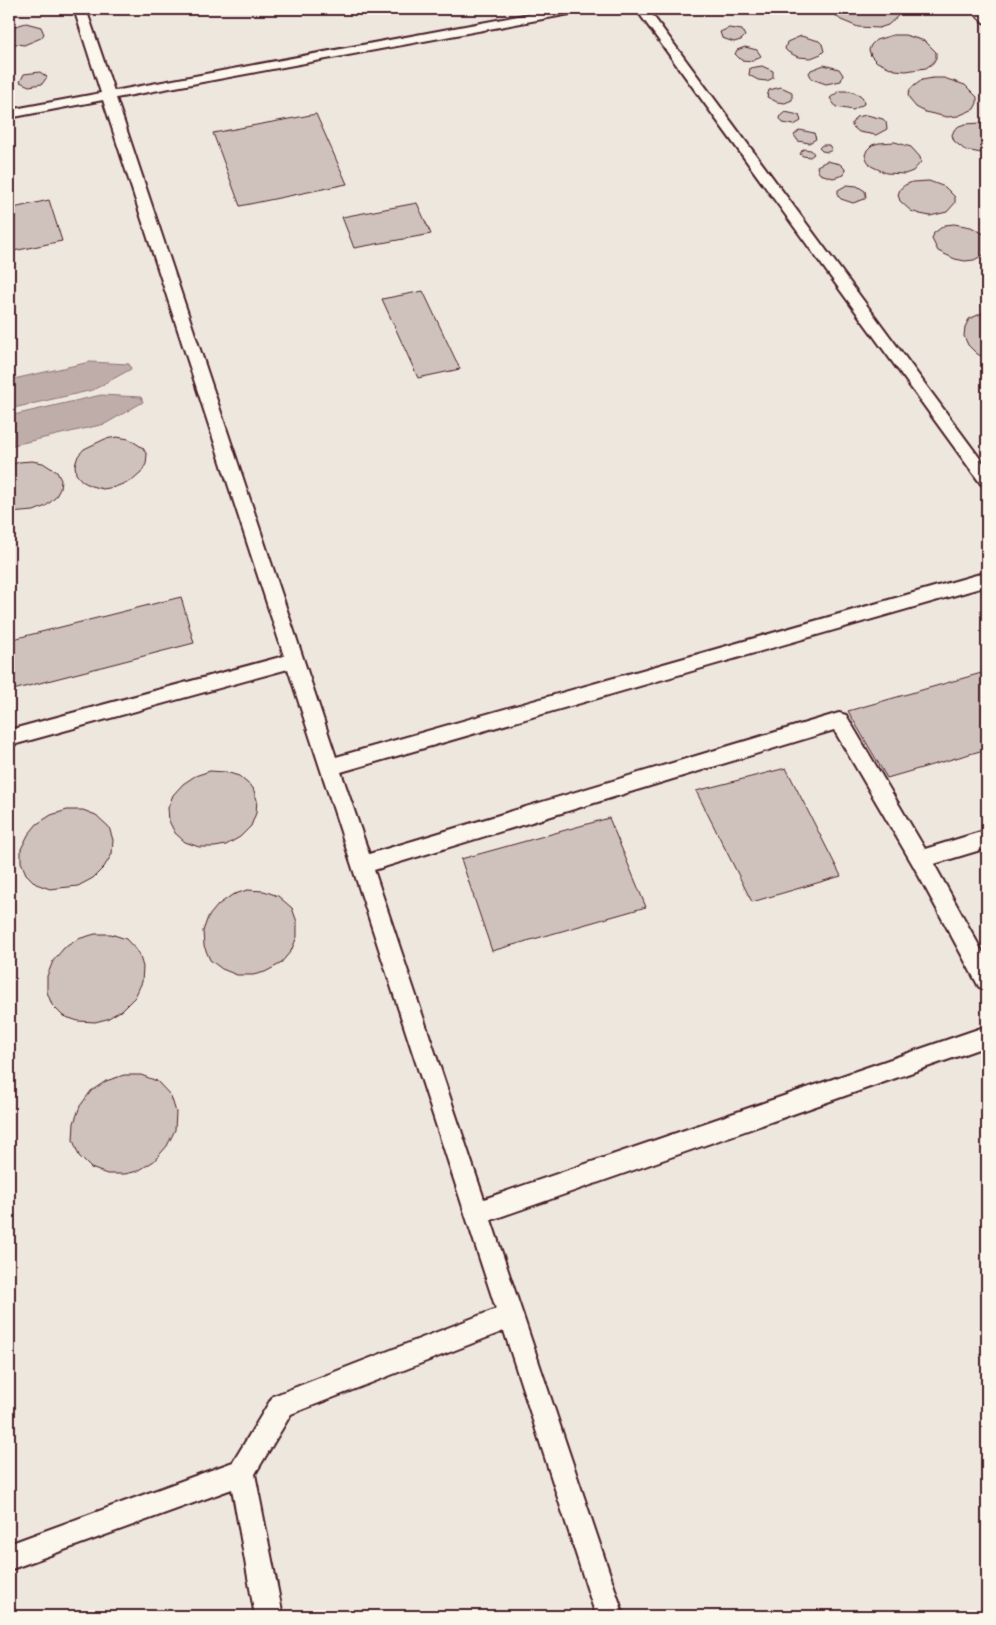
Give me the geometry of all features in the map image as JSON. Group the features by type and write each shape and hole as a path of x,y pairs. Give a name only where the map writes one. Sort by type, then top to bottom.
{"lane":[{"path":"80,9 610,1616"},
{"path":"9,114 108,94 575,9"},
{"path":"642,9 987,480"},
{"path":"977,9 987,19"},
{"path":"330,767 987,579"},
{"path":"9,738 295,660"},
{"path":"362,865 838,721 920,859 987,980"},
{"path":"920,859 987,839"},
{"path":"476,1214 987,1036"},
{"path":"9,1557 242,1472 282,1405 510,1316"},
{"path":"242,1472 269,1616"}],"shaded area":[{"path":"9,9 987,9 987,1616 9,1616"},
{"path":"90,362 129,364 131,369 93,390 9,409 9,380"},
{"path":"101,395 141,397 143,402 105,424 9,446 9,416"}],"building":[{"path":"833,9 896,9 898,16 888,25 879,28 858,27 841,20 835,15"},
{"path":"26,23 41,27 44,34 41,38 24,45 9,43 9,28"},
{"path":"729,28 742,30 745,36 741,40 734,42 722,38 720,32"},
{"path":"893,35 905,35 925,41 936,52 936,58 933,63 926,68 906,71 895,70 877,62 871,56 869,50 871,45 876,40"},
{"path":"801,36 819,41 824,51 811,58 798,57 785,49 787,42"},
{"path":"745,47 757,50 761,56 753,61 741,60 735,54 737,50"},
{"path":"824,65 839,69 843,75 841,81 826,84 812,79 809,73 811,70"},
{"path":"762,66 773,71 773,78 767,81 758,80 749,75 750,68"},
{"path":"40,72 47,77 42,84 29,86 20,82 24,74"},
{"path":"944,78 965,85 977,97 974,109 958,116 947,117 925,112 916,107 908,95 910,89 922,80"},
{"path":"781,87 792,92 792,100 785,103 777,102 767,97 769,90"},
{"path":"839,91 850,91 860,95 863,98 864,104 853,110 836,107 830,98"},
{"path":"785,112 799,115 801,121 794,125 783,123 779,117"},
{"path":"316,114 347,184 240,206 213,133"},
{"path":"867,115 883,119 886,122 887,129 876,135 859,132 852,126 856,117"},
{"path":"987,124 987,154 965,150 954,141 952,135 959,126"},
{"path":"800,130 814,133 816,139 809,143 798,141 794,135"},
{"path":"895,142 911,147 920,157 921,162 913,171 905,174 886,173 871,166 867,160 865,155 872,145"},
{"path":"822,145 829,145 832,150 828,152 822,151 819,148"},
{"path":"803,149 811,150 814,154 810,157 803,156 800,154"},
{"path":"827,161 840,164 845,169 844,175 833,178 820,174 817,166"},
{"path":"929,181 945,187 955,197 955,203 947,212 930,216 920,214 911,211 900,201 898,195 900,189 905,185 912,182"},
{"path":"847,185 857,186 865,191 865,199 853,203 841,199 838,196 838,190"},
{"path":"49,200 62,241 9,252 9,209"},
{"path":"417,203 431,234 354,248 342,217"},
{"path":"954,224 971,227 986,235 987,253 974,260 965,261 955,259 938,251 932,239 934,233 945,225"},
{"path":"423,291 460,369 418,378 382,299"},
{"path":"987,311 987,360 968,345 964,336 965,327 969,319"},
{"path":"117,437 129,439 143,448 147,455 146,464 141,473 133,480 115,487 103,489 82,481 76,474 75,465 78,456 84,449 105,439"},
{"path":"32,461 43,463 57,472 61,480 60,489 55,498 46,506 34,511 9,513 9,466 19,462"},
{"path":"181,597 194,643 9,691 9,640"},
{"path":"985,672 987,676 987,749 887,778 848,711"},
{"path":"786,768 841,876 752,902 696,791"},
{"path":"210,771 226,772 239,776 253,788 257,800 256,813 251,826 240,837 226,845 199,847 185,842 175,833 169,821 168,808 173,795 183,784 195,776"},
{"path":"67,810 83,810 96,815 109,827 113,840 112,854 104,867 93,878 78,886 50,889 36,884 26,874 21,862 21,849 28,835 37,824 51,815"},
{"path":"609,818 646,907 492,951 461,859"},
{"path":"247,890 264,891 278,896 292,908 297,922 297,937 291,951 280,964 265,972 253,975 237,975 222,969 210,960 204,946 203,931 208,917 218,905 232,895"},
{"path":"95,934 111,934 126,939 139,953 143,967 142,982 135,997 122,1010 107,1019 95,1022 78,1021 63,1016 52,1005 47,992 47,976 53,961 64,948 78,939"},
{"path":"124,1075 141,1075 157,1081 171,1096 176,1112 175,1130 167,1146 154,1161 138,1171 125,1174 107,1174 91,1168 79,1156 73,1140 74,1123 80,1106 91,1091 106,1081"}]}
